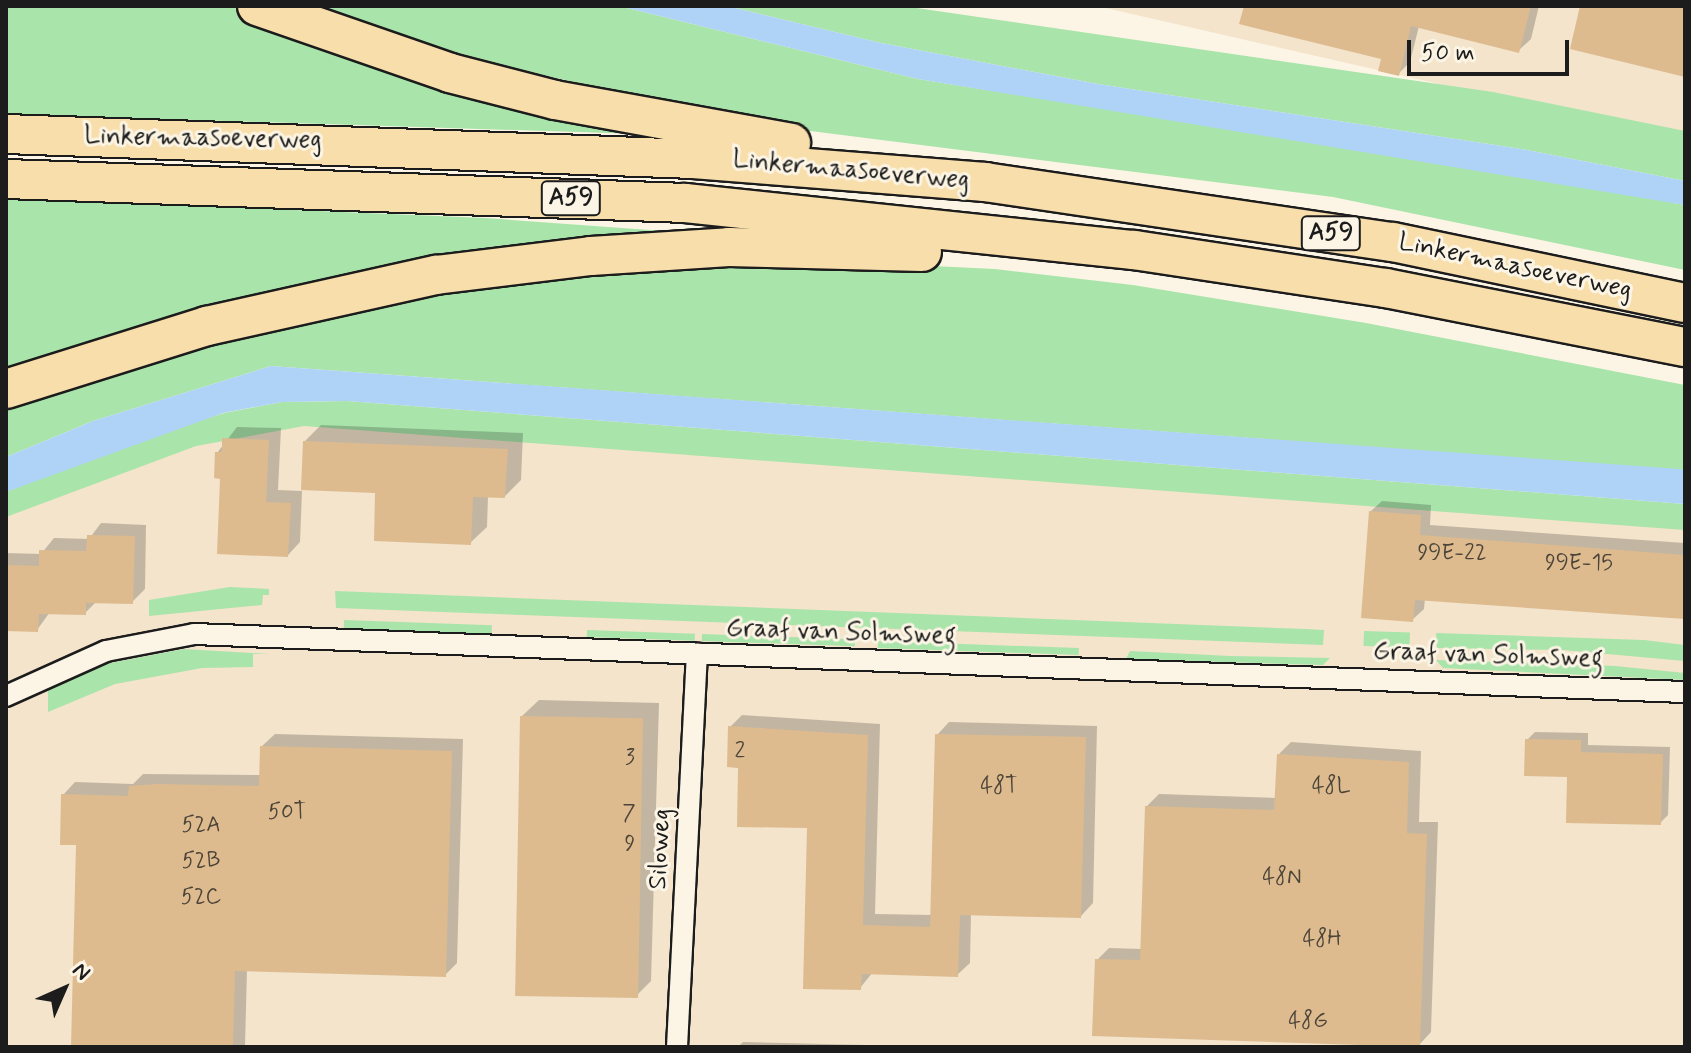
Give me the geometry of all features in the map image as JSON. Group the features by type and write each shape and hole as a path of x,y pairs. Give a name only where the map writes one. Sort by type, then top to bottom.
{"highway":[{"name":"A59","path":"257,6 450,73 555,100 757,139 900,158 985,182"},
{"name":"Linkermaasoeverweg","path":"6,134 677,158 985,182 1393,242 1685,303"},
{"name":"Linkermaasoeverweg","path":"6,179 685,203 1134,250 1386,288 1685,347"},
{"name":"A59","path":"6,389 207,326 311,299 452,273 729,247 1055,260 1134,250"}],"street":[{"name":"Graaf van Solmsweg","path":"6,696 106,651 194,634 1685,692"},
{"name":"Siloweg","path":"677,1047 697,654"}],"shaded area":[{"path":"1097,6 1685,6 1685,140"},
{"path":"283,414 1685,517 1685,1047 6,1047 6,508"}],"green space":[{"path":"6,6 234,6 340,45 703,136 6,114"},
{"path":"304,6 619,6 918,79 1571,183 1685,205 1685,270 1333,197 763,125 437,51"},
{"path":"727,6 903,6 1493,92 1685,131 1685,181 1527,150 1098,84 881,43"},
{"path":"6,198 485,218 788,240 664,244 6,377"},
{"path":"828,261 995,269 1133,285 1366,323 1685,385 1685,470 271,366 93,421 6,457 6,403 384,299 573,274"},
{"path":"347,401 1685,504 1685,530 304,426 196,446 6,517 6,492 116,447 224,413 282,402"},
{"path":"230,587 269,589 269,595 263,595 262,605 149,616 149,600"},
{"path":"335,591 1324,630 1323,645 336,608"},
{"path":"344,620 492,625 492,634 344,629"},
{"path":"587,630 695,634 695,641 587,637"},
{"path":"1364,631 1410,633 1409,648 1363,646"},
{"path":"1436,633 1644,640 1685,645 1685,661 1563,650 1437,648"},
{"path":"702,634 855,639 855,646 702,641"},
{"path":"878,641 1079,648 1079,655 878,648"},
{"path":"184,649 269,654 253,654 253,667 202,668 115,684 48,712 48,685 100,665"},
{"path":"1130,651 1330,658 1323,665 1126,659"},
{"path":"1436,660 1615,666 1685,673 1685,680 1443,668"}],"water":[{"path":"619,6 727,6 881,43 1098,84 1527,150 1685,181 1685,205 918,79"},
{"path":"271,366 1679,469 1685,470 1685,504 347,401 282,402 223,413 6,492 6,457 93,421"}],"building":[{"path":"1244,6 1531,6 1519,53 1411,26 1399,76 1378,71 1381,59 1239,24"},
{"path":"1580,6 1685,6 1685,77 1570,49"},
{"path":"222,438 269,440 266,502 291,503 288,557 217,554 220,479 214,478 215,452 222,452"},
{"path":"303,441 508,449 505,498 473,497 471,545 374,541 375,493 301,490"},
{"path":"1369,511 1421,515 1420,535 1685,555 1685,619 1415,600 1413,622 1361,618"},
{"path":"87,535 135,536 133,604 86,603 86,615 39,614 38,632 6,631 6,565 39,566 39,550 86,551"},
{"path":"520,716 643,718 638,998 515,996"},
{"path":"728,726 868,735 863,925 930,927 935,734 1086,737 1081,918 960,915 958,977 862,974 861,990 803,989 807,828 737,827 738,768 727,767"},
{"path":"1525,739 1581,740 1581,752 1663,754 1661,825 1566,823 1567,777 1524,776"},
{"path":"260,746 452,751 446,977 235,971 233,1047 71,1047 76,845 60,845 61,794 128,796 129,786 158,784 259,786"},
{"path":"1277,754 1409,762 1407,833 1427,834 1420,1047 1092,1036 1095,959 1140,960 1145,806 1274,810"}]}
